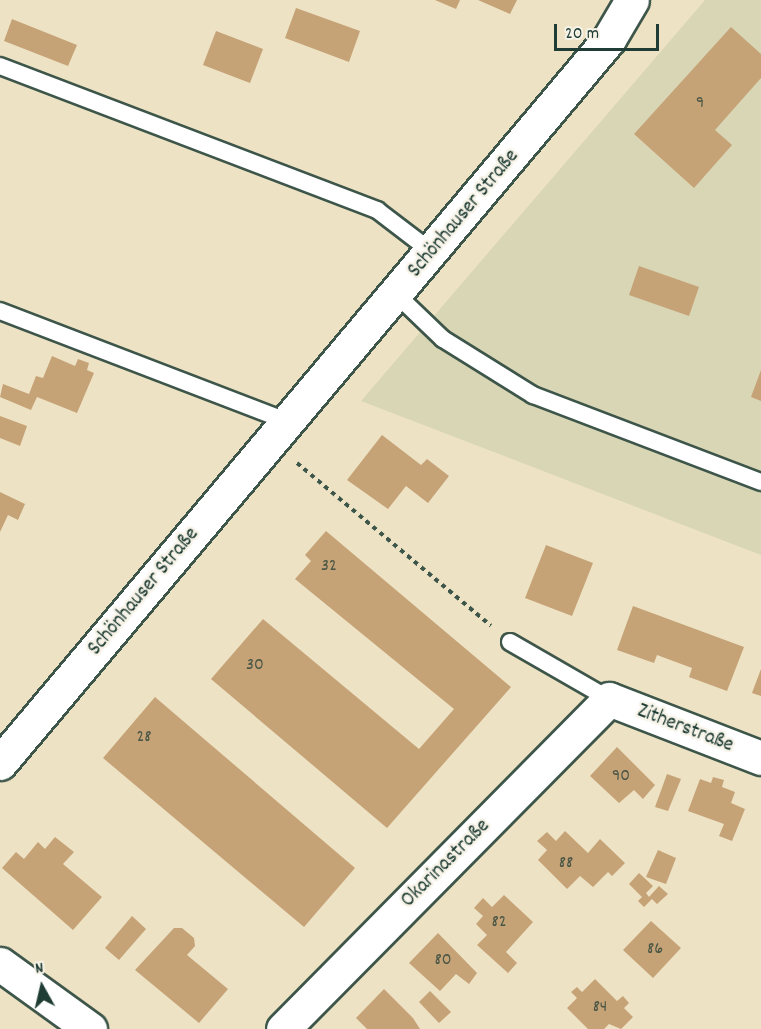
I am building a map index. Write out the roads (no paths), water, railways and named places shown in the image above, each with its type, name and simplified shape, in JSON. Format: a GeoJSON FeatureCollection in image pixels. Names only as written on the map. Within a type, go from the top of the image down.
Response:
{"type":"FeatureCollection","features":[{"type":"Feature","properties":{"kind":"street","name":"Schönhauser Straße"},"geometry":{"type":"LineString","coordinates":[[0,763],[609,39],[632,0]]}},
{"type":"Feature","properties":{"kind":"street","name":"Zitherstraße"},"geometry":{"type":"LineString","coordinates":[[609,699],[761,758]]}},
{"type":"Feature","properties":{"kind":"street","name":"Okarinastraße"},"geometry":{"type":"LineString","coordinates":[[283,1029],[609,699]]}},
{"type":"Feature","properties":{"kind":"street"},"geometry":{"type":"LineString","coordinates":[[0,964],[90,1029]]}},
{"type":"Feature","properties":{"kind":"lane"},"geometry":{"type":"LineString","coordinates":[[0,66],[377,210],[432,252]]}},
{"type":"Feature","properties":{"kind":"lane"},"geometry":{"type":"LineString","coordinates":[[396,294],[443,339],[533,395],[761,482]]}},
{"type":"Feature","properties":{"kind":"lane"},"geometry":{"type":"LineString","coordinates":[[0,311],[287,422]]}},
{"type":"Feature","properties":{"kind":"lane"},"geometry":{"type":"LineString","coordinates":[[510,642],[609,699]]}}]}
